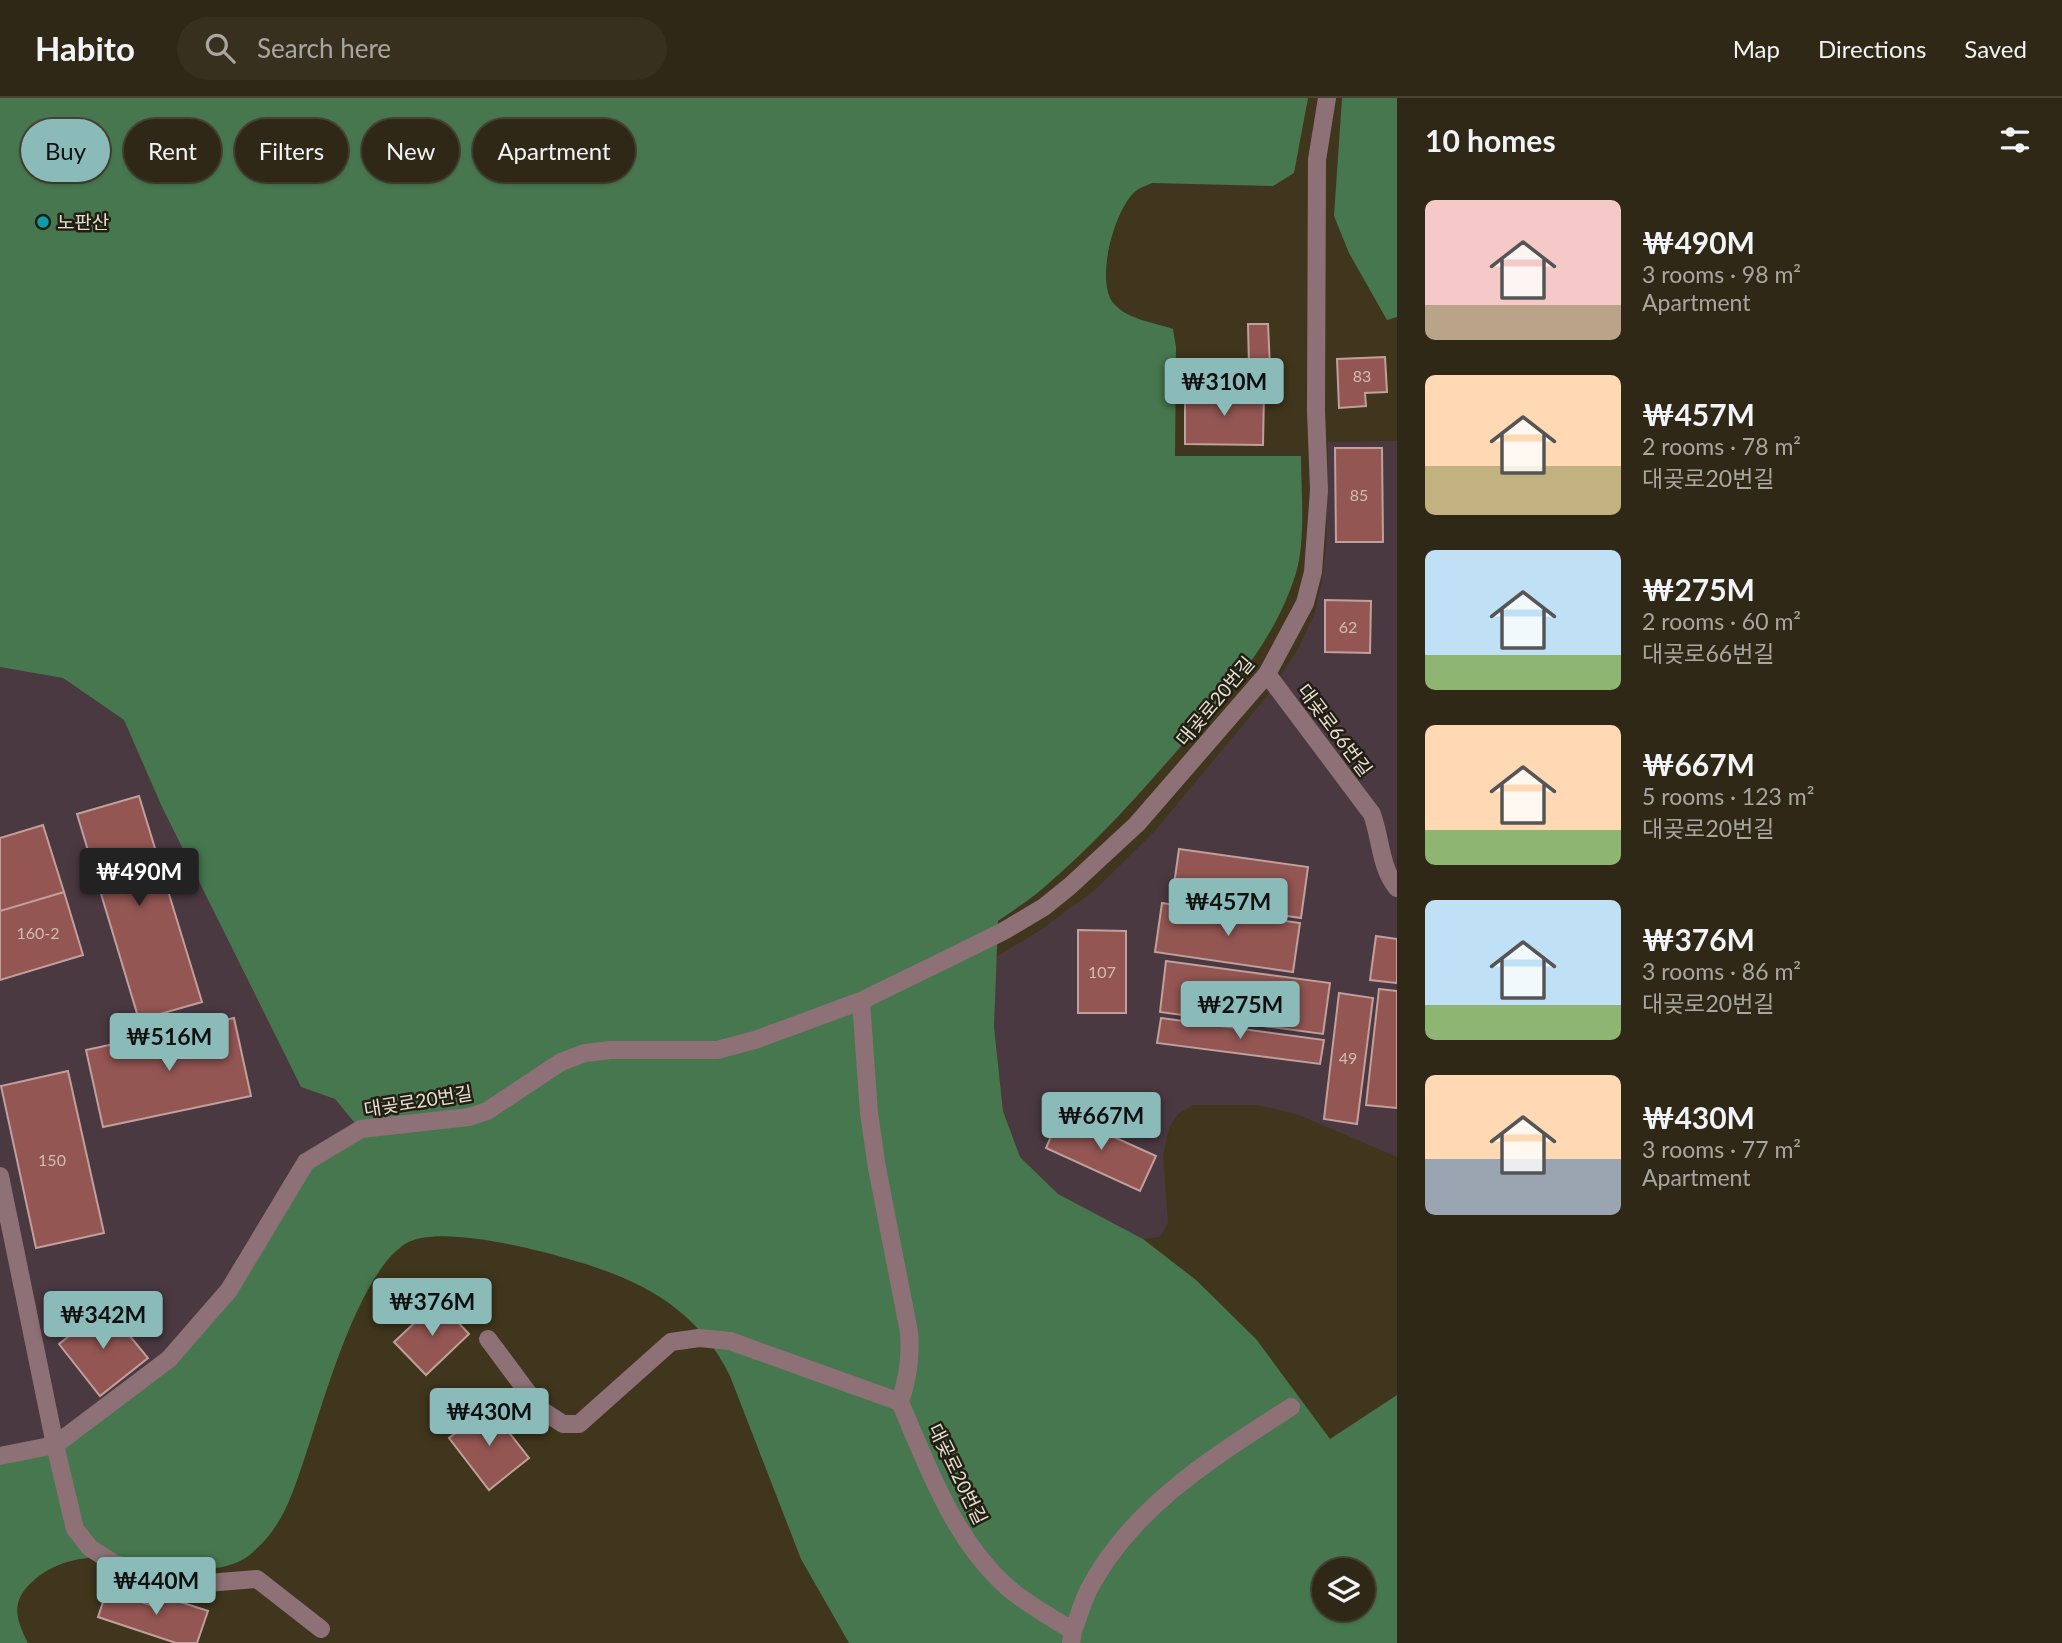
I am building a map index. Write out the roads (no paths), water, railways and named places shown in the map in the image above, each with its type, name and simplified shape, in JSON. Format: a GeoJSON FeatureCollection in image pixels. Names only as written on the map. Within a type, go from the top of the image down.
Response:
{"type":"FeatureCollection","features":[{"type":"Feature","properties":{"kind":"street","name":"대곶로20번길"},"geometry":{"type":"LineString","coordinates":[[0,1455],[55,1445],[169,1359],[229,1290],[306,1162],[361,1129],[469,1117],[487,1111],[561,1062],[585,1053],[717,1050],[755,1040],[861,1001],[1002,932],[1044,907],[1144,816],[1267,674],[1305,603],[1313,572],[1319,490],[1317,160],[1327,98]]}},
{"type":"Feature","properties":{"kind":"street","name":"대곶로66번길"},"geometry":{"type":"LineString","coordinates":[[1267,674],[1372,814],[1385,869],[1397,888]]}},
{"type":"Feature","properties":{"kind":"street"},"geometry":{"type":"LineString","coordinates":[[488,1339],[540,1409],[563,1424],[579,1424],[671,1342],[699,1338],[730,1341],[900,1402],[911,1357],[909,1332],[869,1113],[861,1001]]}},
{"type":"Feature","properties":{"kind":"street"},"geometry":{"type":"LineString","coordinates":[[0,1176],[55,1445],[75,1529],[90,1548],[115,1564],[207,1583],[257,1579],[321,1629]]}},
{"type":"Feature","properties":{"kind":"street","name":"대곶로20번길"},"geometry":{"type":"LineString","coordinates":[[900,1402],[961,1532],[1007,1587],[1072,1637]]}},
{"type":"Feature","properties":{"kind":"street"},"geometry":{"type":"LineString","coordinates":[[1072,1637],[1087,1593],[1103,1565],[1150,1509],[1216,1455],[1291,1406]]}},
{"type":"Feature","properties":{"kind":"place","name":"노판산"},"geometry":{"type":"Point","coordinates":[43,222]}}]}
